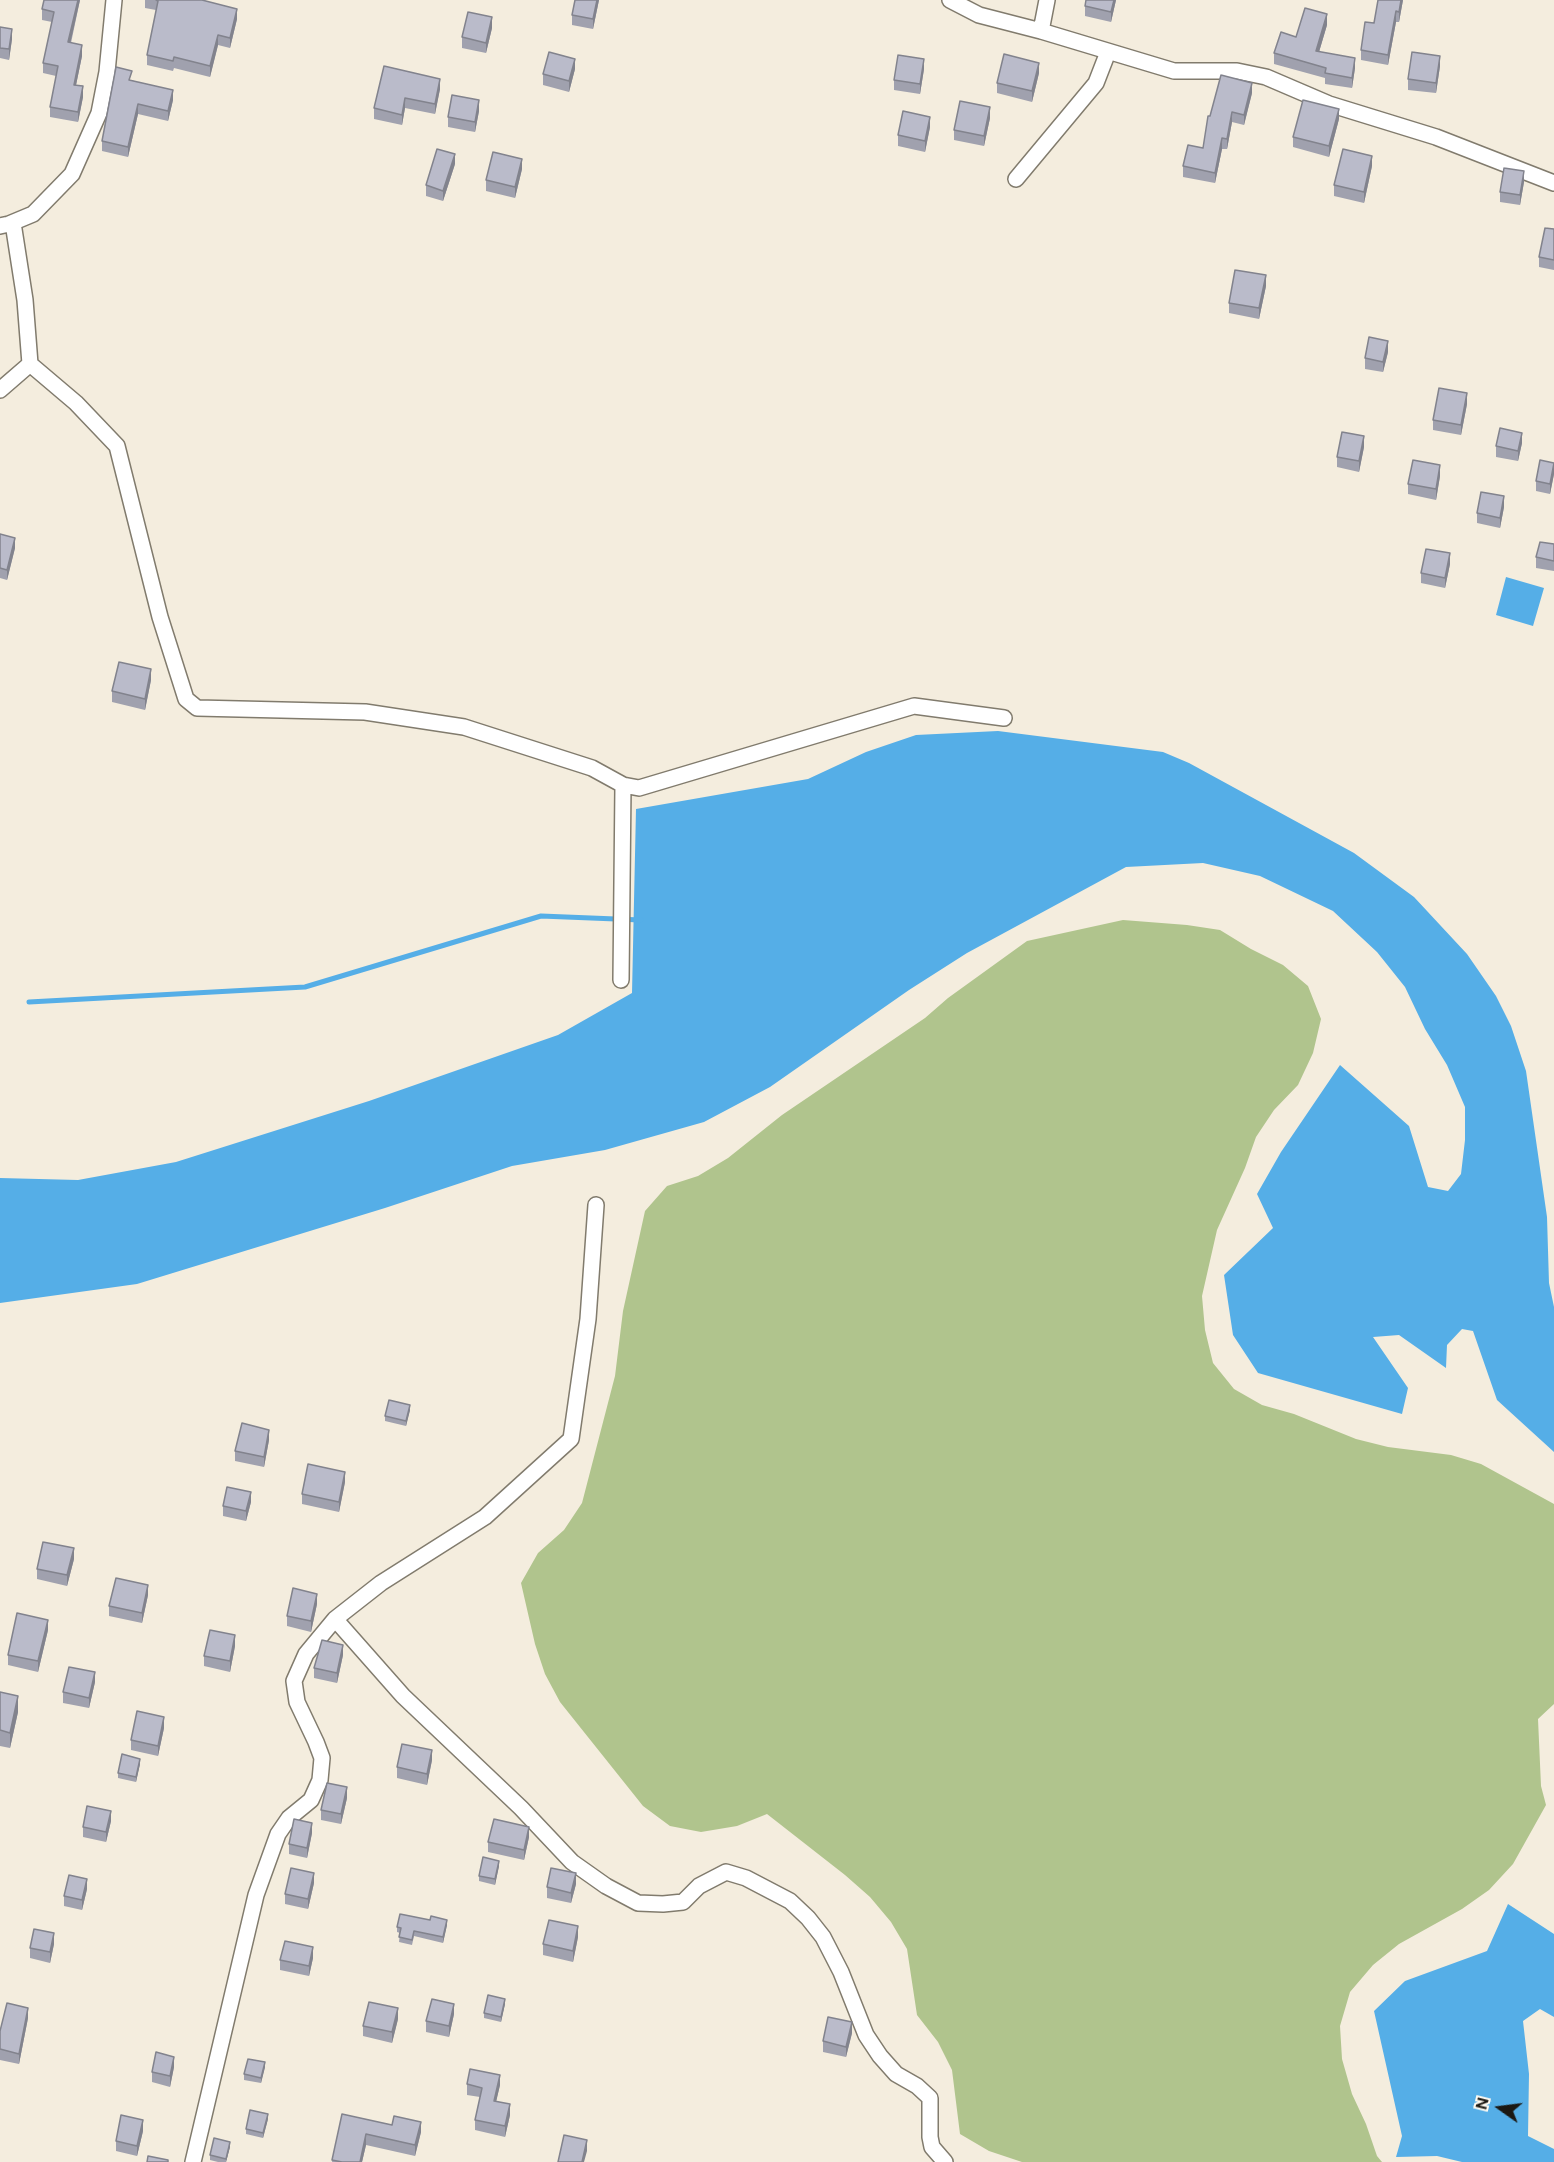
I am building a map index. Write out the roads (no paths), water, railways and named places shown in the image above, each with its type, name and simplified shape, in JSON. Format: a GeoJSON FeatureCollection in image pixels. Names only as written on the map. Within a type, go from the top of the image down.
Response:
{"type":"FeatureCollection","features":[{"type":"Feature","properties":{"kind":"street"},"geometry":{"type":"LineString","coordinates":[[114,0],[99,112],[72,174],[33,214],[7,224],[25,300],[30,364],[76,403],[117,446],[163,628],[186,699],[197,708],[366,712],[464,727],[592,768],[623,784],[639,788],[914,706],[1004,718]]}},
{"type":"Feature","properties":{"kind":"street"},"geometry":{"type":"LineString","coordinates":[[950,0],[979,15],[1174,71],[1237,71],[1266,77],[1329,104],[1436,137],[1554,183]]}},
{"type":"Feature","properties":{"kind":"street"},"geometry":{"type":"LineString","coordinates":[[1041,31],[1047,0]]}},
{"type":"Feature","properties":{"kind":"street"},"geometry":{"type":"LineString","coordinates":[[1016,179],[1096,83],[1108,52]]}},
{"type":"Feature","properties":{"kind":"street"},"geometry":{"type":"LineString","coordinates":[[0,390],[30,364]]}},
{"type":"Feature","properties":{"kind":"street"},"geometry":{"type":"LineString","coordinates":[[621,980],[623,784]]}},
{"type":"Feature","properties":{"kind":"street"},"geometry":{"type":"LineString","coordinates":[[193,2162],[256,1894],[278,1834],[289,1818],[312,1800],[320,1780],[322,1758],[297,1702],[294,1681],[306,1654],[335,1619],[381,1583],[485,1517],[571,1439],[588,1319],[596,1205]]}},
{"type":"Feature","properties":{"kind":"street"},"geometry":{"type":"LineString","coordinates":[[335,1619],[403,1696],[521,1808],[572,1862],[606,1886],[638,1903],[683,1902],[699,1886],[726,1872],[746,1878],[796,1906],[823,1937],[841,1972],[866,2035],[880,2056],[896,2074],[917,2086],[930,2098],[932,2147],[945,2162]]}},
{"type":"Feature","properties":{"kind":"water"},"geometry":{"type":"Polygon","coordinates":[[[1506,577],[1544,588],[1533,626],[1496,615],[1506,577]]]}},
{"type":"Feature","properties":{"kind":"water"},"geometry":{"type":"Polygon","coordinates":[[[998,731],[1163,752],[1189,763],[1354,853],[1414,897],[1467,954],[1496,996],[1511,1026],[1526,1071],[1547,1217],[1549,1283],[1554,1307],[1554,1452],[1497,1400],[1473,1331],[1462,1329],[1447,1345],[1446,1368],[1399,1335],[1373,1337],[1408,1388],[1402,1414],[1258,1373],[1233,1335],[1224,1275],[1273,1228],[1257,1194],[1281,1152],[1340,1065],[1409,1126],[1428,1187],[1448,1191],[1461,1174],[1465,1140],[1465,1107],[1447,1065],[1425,1029],[1405,987],[1377,952],[1333,911],[1260,876],[1203,863],[1126,867],[967,953],[909,990],[770,1087],[704,1122],[605,1150],[512,1166],[385,1208],[137,1284],[0,1303],[0,1178],[78,1180],[176,1162],[369,1101],[558,1035],[632,993],[636,809],[808,779],[866,752],[916,735],[998,731]]]}},
{"type":"Feature","properties":{"kind":"water"},"geometry":{"type":"Polygon","coordinates":[[[1508,1904],[1554,1934],[1554,2017],[1540,2009],[1523,2021],[1529,2074],[1528,2136],[1554,2149],[1554,2162],[1462,2162],[1437,2156],[1396,2157],[1402,2136],[1374,2011],[1405,1981],[1487,1951],[1508,1904]]]}},
{"type":"Feature","properties":{"kind":"waterway"},"geometry":{"type":"LineString","coordinates":[[29,1002],[305,987],[541,916],[641,920]]}}]}
